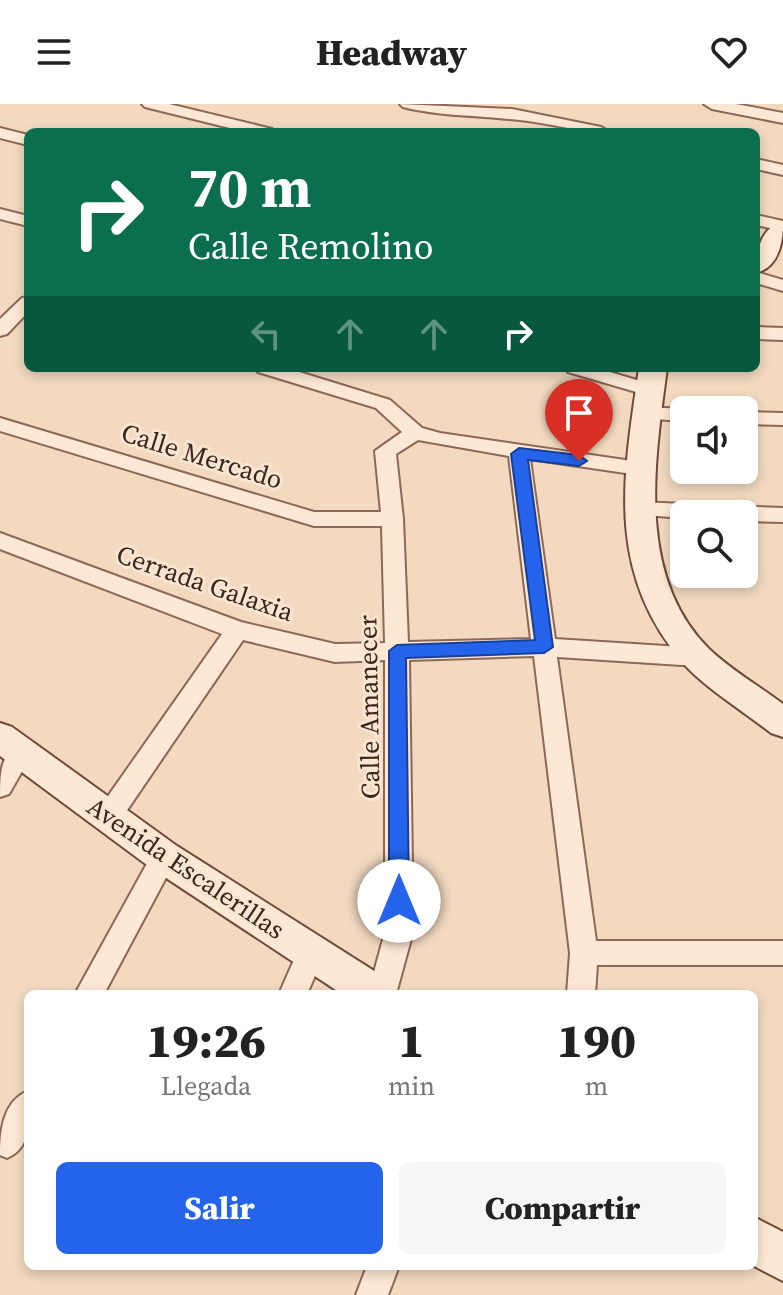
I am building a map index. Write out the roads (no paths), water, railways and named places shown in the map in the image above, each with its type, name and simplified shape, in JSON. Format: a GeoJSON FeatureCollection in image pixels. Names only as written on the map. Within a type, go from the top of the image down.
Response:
{"type":"FeatureCollection","features":[{"type":"Feature","properties":{"kind":"main road"},"geometry":{"type":"LineString","coordinates":[[769,256],[783,228]]}},
{"type":"Feature","properties":{"kind":"main road"},"geometry":{"type":"LineString","coordinates":[[650,391],[639,468],[638,509],[657,600],[697,657],[783,723]]}},
{"type":"Feature","properties":{"kind":"main road","name":"Avenida Escalerillas"},"geometry":{"type":"LineString","coordinates":[[10,745],[164,857],[370,990]]}},
{"type":"Feature","properties":{"kind":"main road"},"geometry":{"type":"LineString","coordinates":[[758,1242],[783,1258]]}},
{"type":"Feature","properties":{"kind":"street"},"geometry":{"type":"LineString","coordinates":[[150,104],[249,128]]}},
{"type":"Feature","properties":{"kind":"street"},"geometry":{"type":"LineString","coordinates":[[203,128],[228,104]]}},
{"type":"Feature","properties":{"kind":"street"},"geometry":{"type":"LineString","coordinates":[[408,104],[439,111],[512,114],[581,128]]}},
{"type":"Feature","properties":{"kind":"street"},"geometry":{"type":"LineString","coordinates":[[712,104],[783,118]]}},
{"type":"Feature","properties":{"kind":"street"},"geometry":{"type":"LineString","coordinates":[[439,111],[450,128]]}},
{"type":"Feature","properties":{"kind":"street"},"geometry":{"type":"LineString","coordinates":[[0,133],[24,139]]}},
{"type":"Feature","properties":{"kind":"street"},"geometry":{"type":"LineString","coordinates":[[760,165],[783,170]]}},
{"type":"Feature","properties":{"kind":"street"},"geometry":{"type":"LineString","coordinates":[[0,214],[24,220]]}},
{"type":"Feature","properties":{"kind":"street"},"geometry":{"type":"LineString","coordinates":[[760,221],[783,228]]}},
{"type":"Feature","properties":{"kind":"street"},"geometry":{"type":"LineString","coordinates":[[760,278],[783,286]]}},
{"type":"Feature","properties":{"kind":"street"},"geometry":{"type":"LineString","coordinates":[[0,302],[24,305]]}},
{"type":"Feature","properties":{"kind":"street"},"geometry":{"type":"LineString","coordinates":[[0,330],[24,306]]}},
{"type":"Feature","properties":{"kind":"street"},"geometry":{"type":"LineString","coordinates":[[760,333],[783,334]]}},
{"type":"Feature","properties":{"kind":"street"},"geometry":{"type":"LineString","coordinates":[[278,372],[383,404],[415,433],[440,440],[519,454],[639,468]]}},
{"type":"Feature","properties":{"kind":"street"},"geometry":{"type":"LineString","coordinates":[[588,372],[650,391],[670,405]]}},
{"type":"Feature","properties":{"kind":"street"},"geometry":{"type":"LineString","coordinates":[[758,418],[783,419]]}},
{"type":"Feature","properties":{"kind":"street","name":"Calle Mercado"},"geometry":{"type":"LineString","coordinates":[[0,424],[314,519],[392,519]]}},
{"type":"Feature","properties":{"kind":"street","name":"Calle Amanecer"},"geometry":{"type":"LineString","coordinates":[[383,990],[399,932],[397,651],[392,519],[385,451],[415,433]]}},
{"type":"Feature","properties":{"kind":"street"},"geometry":{"type":"LineString","coordinates":[[519,454],[584,953],[581,990]]}},
{"type":"Feature","properties":{"kind":"street"},"geometry":{"type":"LineString","coordinates":[[638,509],[783,515]]}},
{"type":"Feature","properties":{"kind":"street","name":"Cerrada Galaxia"},"geometry":{"type":"LineString","coordinates":[[0,541],[237,630],[335,653],[544,647],[697,657]]}},
{"type":"Feature","properties":{"kind":"street"},"geometry":{"type":"LineString","coordinates":[[108,817],[237,630]]}},
{"type":"Feature","properties":{"kind":"street"},"geometry":{"type":"LineString","coordinates":[[0,787],[10,745]]}},
{"type":"Feature","properties":{"kind":"street"},"geometry":{"type":"LineString","coordinates":[[91,990],[164,857]]}},
{"type":"Feature","properties":{"kind":"street"},"geometry":{"type":"LineString","coordinates":[[295,990],[311,953]]}},
{"type":"Feature","properties":{"kind":"street"},"geometry":{"type":"LineString","coordinates":[[584,953],[783,953]]}},
{"type":"Feature","properties":{"kind":"street"},"geometry":{"type":"LineString","coordinates":[[7,1143],[24,1112]]}},
{"type":"Feature","properties":{"kind":"street"},"geometry":{"type":"LineString","coordinates":[[372,1295],[381,1270]]}}]}
